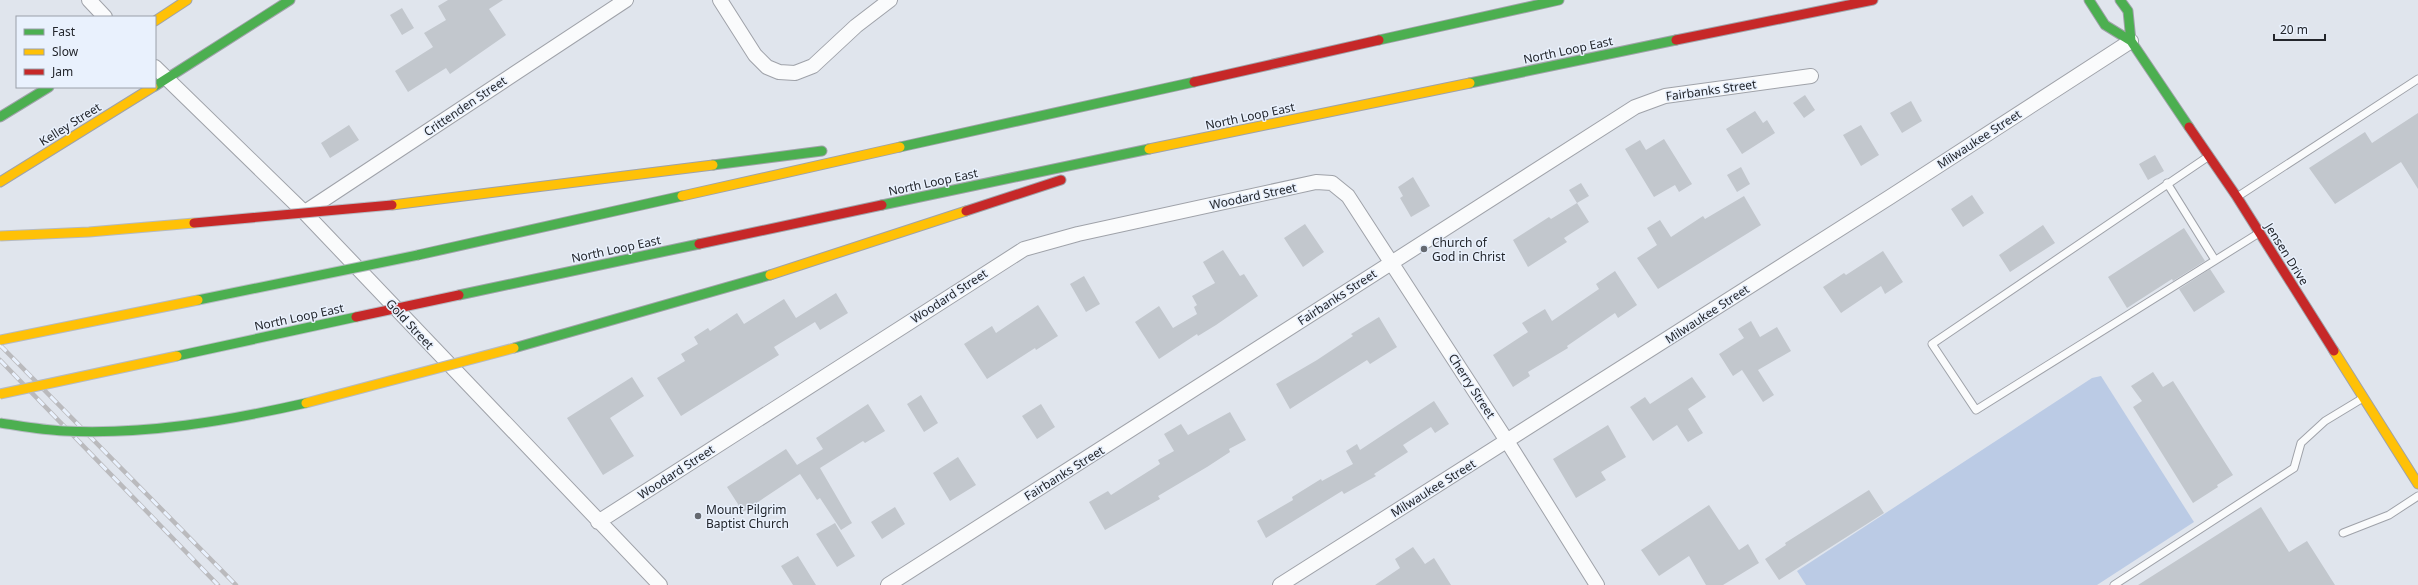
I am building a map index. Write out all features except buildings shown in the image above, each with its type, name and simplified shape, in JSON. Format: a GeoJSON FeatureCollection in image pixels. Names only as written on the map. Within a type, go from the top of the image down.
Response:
{"type":"FeatureCollection","features":[{"type":"Feature","properties":{"kind":"main road"},"geometry":{"type":"LineString","coordinates":[[156,20],[187,0]]}},
{"type":"Feature","properties":{"kind":"main road","name":"Kelley Street"},"geometry":{"type":"LineString","coordinates":[[158,84],[290,0]]}},
{"type":"Feature","properties":{"kind":"main road"},"geometry":{"type":"LineString","coordinates":[[0,340],[418,254],[1559,0]]}},
{"type":"Feature","properties":{"kind":"main road","name":"North Loop East"},"geometry":{"type":"LineString","coordinates":[[0,394],[1167,145],[1873,0]]}},
{"type":"Feature","properties":{"kind":"main road","name":"Jensen Drive"},"geometry":{"type":"LineString","coordinates":[[2090,0],[2105,25],[2132,40]]}},
{"type":"Feature","properties":{"kind":"main road","name":"Jensen Drive"},"geometry":{"type":"LineString","coordinates":[[2120,0],[2128,11],[2132,40],[2237,197],[2418,484]]}},
{"type":"Feature","properties":{"kind":"main road"},"geometry":{"type":"LineString","coordinates":[[0,117],[47,88]]}},
{"type":"Feature","properties":{"kind":"main road","name":"Kelley Street"},"geometry":{"type":"LineString","coordinates":[[0,182],[152,88]]}},
{"type":"Feature","properties":{"kind":"main road"},"geometry":{"type":"LineString","coordinates":[[857,146],[952,134]]}},
{"type":"Feature","properties":{"kind":"main road"},"geometry":{"type":"LineString","coordinates":[[1084,172],[1167,145]]}},
{"type":"Feature","properties":{"kind":"main road"},"geometry":{"type":"LineString","coordinates":[[0,236],[89,232],[392,205],[833,149]]}},
{"type":"Feature","properties":{"kind":"main road"},"geometry":{"type":"LineString","coordinates":[[0,423],[25,427],[118,430],[184,425],[245,417],[311,402],[514,348],[807,264],[1070,177]]}},
{"type":"Feature","properties":{"kind":"street"},"geometry":{"type":"LineString","coordinates":[[89,0],[104,16]]}},
{"type":"Feature","properties":{"kind":"street","name":"Crittenden Street"},"geometry":{"type":"LineString","coordinates":[[305,213],[626,0]]}},
{"type":"Feature","properties":{"kind":"street"},"geometry":{"type":"LineString","coordinates":[[720,0],[755,55],[767,66],[780,72],[795,73],[813,66],[856,26],[890,0]]}},
{"type":"Feature","properties":{"kind":"street","name":"Milwaukee Street"},"geometry":{"type":"LineString","coordinates":[[1280,585],[2132,40]]}},
{"type":"Feature","properties":{"kind":"street","name":"Gold Street"},"geometry":{"type":"LineString","coordinates":[[156,73],[158,84],[305,213],[598,522],[660,585]]}},
{"type":"Feature","properties":{"kind":"street","name":"Fairbanks Street"},"geometry":{"type":"LineString","coordinates":[[888,585],[1635,107],[1665,96],[1811,76]]}},
{"type":"Feature","properties":{"kind":"street","name":"Woodard Street"},"geometry":{"type":"LineString","coordinates":[[598,522],[1024,249],[1078,234],[1316,182],[1332,183],[1342,191]]}},
{"type":"Feature","properties":{"kind":"street","name":"Cherry Street"},"geometry":{"type":"LineString","coordinates":[[1342,191],[1348,196],[1507,441],[1597,585]]}},
{"type":"Feature","properties":{"kind":"lane"},"geometry":{"type":"LineString","coordinates":[[2237,197],[2418,79]]}},
{"type":"Feature","properties":{"kind":"lane"},"geometry":{"type":"LineString","coordinates":[[2209,156],[2166,183],[1932,344],[1976,410],[2259,233]]}},
{"type":"Feature","properties":{"kind":"lane"},"geometry":{"type":"LineString","coordinates":[[2166,183],[2215,260]]}},
{"type":"Feature","properties":{"kind":"lane"},"geometry":{"type":"LineString","coordinates":[[2114,585],[2294,468],[2301,443],[2325,420],[2363,398]]}},
{"type":"Feature","properties":{"kind":"lane"},"geometry":{"type":"LineString","coordinates":[[2343,533],[2389,515],[2418,496]]}},
{"type":"Feature","properties":{"kind":"shaded area"},"geometry":{"type":"Polygon","coordinates":[[[2101,376],[2194,522],[2097,585],[1806,585],[1797,571],[2092,378],[2101,376]]]}},
{"type":"Feature","properties":{"kind":"railway"},"geometry":{"type":"LineString","coordinates":[[0,345],[236,585]]}},
{"type":"Feature","properties":{"kind":"railway"},"geometry":{"type":"LineString","coordinates":[[0,360],[218,585]]}},
{"type":"Feature","properties":{"kind":"traffic: fast"},"geometry":{"type":"LineString","coordinates":[[156,85],[290,0]]}},
{"type":"Feature","properties":{"kind":"traffic: fast"},"geometry":{"type":"LineString","coordinates":[[1379,40],[1559,0]]}},
{"type":"Feature","properties":{"kind":"traffic: fast"},"geometry":{"type":"LineString","coordinates":[[2089,0],[2105,25],[2131,41],[2189,127]]}},
{"type":"Feature","properties":{"kind":"traffic: fast"},"geometry":{"type":"LineString","coordinates":[[2120,0],[2128,11],[2131,41]]}},
{"type":"Feature","properties":{"kind":"traffic: fast"},"geometry":{"type":"LineString","coordinates":[[1470,83],[1676,40]]}},
{"type":"Feature","properties":{"kind":"traffic: fast"},"geometry":{"type":"LineString","coordinates":[[900,147],[1194,82]]}},
{"type":"Feature","properties":{"kind":"traffic: fast"},"geometry":{"type":"LineString","coordinates":[[0,117],[47,88]]}},
{"type":"Feature","properties":{"kind":"traffic: fast"},"geometry":{"type":"LineString","coordinates":[[882,205],[1149,149]]}},
{"type":"Feature","properties":{"kind":"traffic: fast"},"geometry":{"type":"LineString","coordinates":[[713,165],[822,151]]}},
{"type":"Feature","properties":{"kind":"traffic: fast"},"geometry":{"type":"LineString","coordinates":[[418,255],[682,196]]}},
{"type":"Feature","properties":{"kind":"traffic: fast"},"geometry":{"type":"LineString","coordinates":[[459,295],[699,244]]}},
{"type":"Feature","properties":{"kind":"traffic: fast"},"geometry":{"type":"LineString","coordinates":[[198,300],[418,255]]}},
{"type":"Feature","properties":{"kind":"traffic: fast"},"geometry":{"type":"LineString","coordinates":[[514,348],[770,275]]}},
{"type":"Feature","properties":{"kind":"traffic: fast"},"geometry":{"type":"LineString","coordinates":[[177,356],[356,317]]}},
{"type":"Feature","properties":{"kind":"traffic: fast"},"geometry":{"type":"LineString","coordinates":[[0,423],[56,430],[94,432],[125,431],[155,429],[216,421],[306,403]]}},
{"type":"Feature","properties":{"kind":"traffic: slow"},"geometry":{"type":"LineString","coordinates":[[156,20],[187,0]]}},
{"type":"Feature","properties":{"kind":"traffic: slow"},"geometry":{"type":"LineString","coordinates":[[1149,149],[1470,83]]}},
{"type":"Feature","properties":{"kind":"traffic: slow"},"geometry":{"type":"LineString","coordinates":[[0,182],[151,88]]}},
{"type":"Feature","properties":{"kind":"traffic: slow"},"geometry":{"type":"LineString","coordinates":[[682,196],[900,147]]}},
{"type":"Feature","properties":{"kind":"traffic: slow"},"geometry":{"type":"LineString","coordinates":[[392,205],[713,165]]}},
{"type":"Feature","properties":{"kind":"traffic: slow"},"geometry":{"type":"LineString","coordinates":[[770,275],[966,211]]}},
{"type":"Feature","properties":{"kind":"traffic: slow"},"geometry":{"type":"LineString","coordinates":[[0,236],[89,232],[194,223]]}},
{"type":"Feature","properties":{"kind":"traffic: slow"},"geometry":{"type":"LineString","coordinates":[[0,340],[198,300]]}},
{"type":"Feature","properties":{"kind":"traffic: slow"},"geometry":{"type":"LineString","coordinates":[[306,403],[514,348]]}},
{"type":"Feature","properties":{"kind":"traffic: slow"},"geometry":{"type":"LineString","coordinates":[[2334,351],[2418,484]]}},
{"type":"Feature","properties":{"kind":"traffic: slow"},"geometry":{"type":"LineString","coordinates":[[0,394],[177,356]]}},
{"type":"Feature","properties":{"kind":"traffic: jam"},"geometry":{"type":"LineString","coordinates":[[1676,40],[1873,0]]}},
{"type":"Feature","properties":{"kind":"traffic: jam"},"geometry":{"type":"LineString","coordinates":[[1194,82],[1379,40]]}},
{"type":"Feature","properties":{"kind":"traffic: jam"},"geometry":{"type":"LineString","coordinates":[[2189,127],[2237,197],[2334,351]]}},
{"type":"Feature","properties":{"kind":"traffic: jam"},"geometry":{"type":"LineString","coordinates":[[966,211],[1061,180]]}},
{"type":"Feature","properties":{"kind":"traffic: jam"},"geometry":{"type":"LineString","coordinates":[[194,223],[392,205]]}},
{"type":"Feature","properties":{"kind":"traffic: jam"},"geometry":{"type":"LineString","coordinates":[[699,244],[882,205]]}},
{"type":"Feature","properties":{"kind":"traffic: jam"},"geometry":{"type":"LineString","coordinates":[[356,317],[459,295]]}},
{"type":"Feature","properties":{"kind":"place","name":"Church of God in Christ"},"geometry":{"type":"Point","coordinates":[1424,249]}},
{"type":"Feature","properties":{"kind":"place","name":"Mount Pilgrim Baptist Church"},"geometry":{"type":"Point","coordinates":[698,516]}}]}
